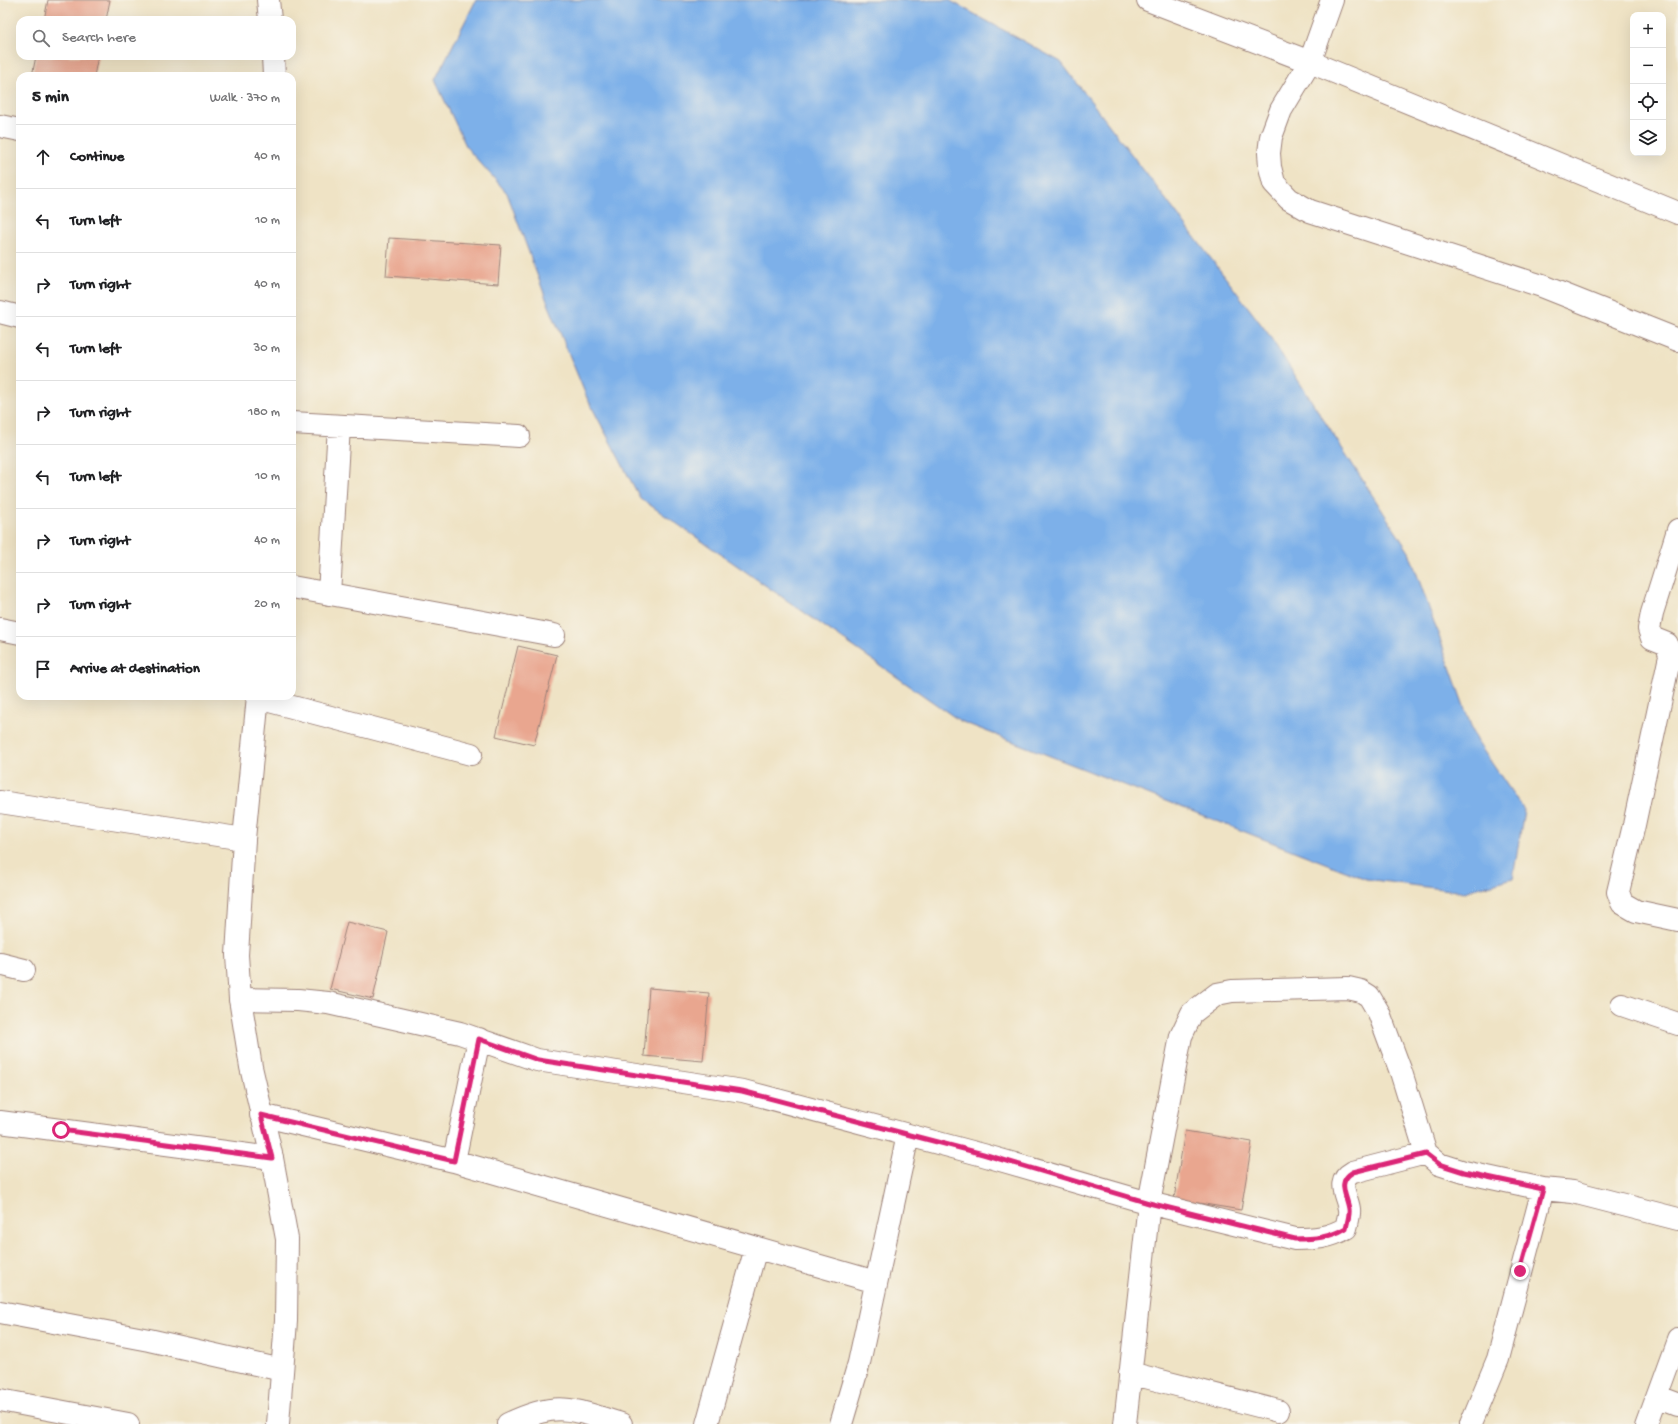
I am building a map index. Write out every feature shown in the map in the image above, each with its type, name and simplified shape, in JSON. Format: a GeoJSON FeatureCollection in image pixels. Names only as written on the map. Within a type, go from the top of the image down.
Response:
{"type":"FeatureCollection","features":[{"type":"Feature","properties":{"kind":"street"},"geometry":{"type":"LineString","coordinates":[[268,0],[270,16]]}},
{"type":"Feature","properties":{"kind":"street"},"geometry":{"type":"LineString","coordinates":[[1148,0],[1310,62],[1678,214]]}},
{"type":"Feature","properties":{"kind":"street"},"geometry":{"type":"LineString","coordinates":[[1332,0],[1310,62],[1281,110],[1271,137],[1270,167],[1274,183],[1289,199],[1310,211],[1542,286],[1678,340]]}},
{"type":"Feature","properties":{"kind":"street"},"geometry":{"type":"LineString","coordinates":[[273,60],[274,72]]}},
{"type":"Feature","properties":{"kind":"street"},"geometry":{"type":"LineString","coordinates":[[0,126],[16,129]]}},
{"type":"Feature","properties":{"kind":"street"},"geometry":{"type":"LineString","coordinates":[[0,312],[16,316]]}},
{"type":"Feature","properties":{"kind":"street"},"geometry":{"type":"LineString","coordinates":[[296,423],[519,436]]}},
{"type":"Feature","properties":{"kind":"street"},"geometry":{"type":"LineString","coordinates":[[329,594],[339,426]]}},
{"type":"Feature","properties":{"kind":"street"},"geometry":{"type":"LineString","coordinates":[[1678,530],[1652,613],[1649,629],[1652,638],[1667,644],[1670,656],[1634,825],[1618,892],[1622,903],[1636,911],[1678,920]]}},
{"type":"Feature","properties":{"kind":"street"},"geometry":{"type":"LineString","coordinates":[[296,588],[554,635]]}},
{"type":"Feature","properties":{"kind":"street"},"geometry":{"type":"LineString","coordinates":[[0,629],[16,632]]}},
{"type":"Feature","properties":{"kind":"street"},"geometry":{"type":"LineString","coordinates":[[258,700],[244,839],[237,955],[240,999],[251,1067],[272,1158],[287,1239],[286,1321],[278,1424]]}},
{"type":"Feature","properties":{"kind":"street"},"geometry":{"type":"LineString","coordinates":[[269,700],[470,754]]}},
{"type":"Feature","properties":{"kind":"street"},"geometry":{"type":"LineString","coordinates":[[0,802],[244,839]]}},
{"type":"Feature","properties":{"kind":"street"},"geometry":{"type":"LineString","coordinates":[[0,964],[24,970]]}},
{"type":"Feature","properties":{"kind":"street"},"geometry":{"type":"LineString","coordinates":[[1125,1424],[1149,1203],[1181,1036],[1192,1013],[1217,994],[1232,991],[1348,988],[1361,991],[1369,996],[1379,1013],[1401,1072],[1426,1154],[1439,1164],[1464,1172],[1543,1189],[1573,1192],[1678,1219]]}},
{"type":"Feature","properties":{"kind":"street"},"geometry":{"type":"LineString","coordinates":[[240,999],[298,1000],[328,1003],[460,1033],[538,1060],[742,1091],[983,1154],[1149,1203],[1295,1239],[1316,1239],[1333,1235],[1346,1228],[1350,1211],[1343,1185],[1347,1175],[1353,1172],[1426,1154]]}},
{"type":"Feature","properties":{"kind":"street"},"geometry":{"type":"LineString","coordinates":[[1622,1005],[1678,1024]]}},
{"type":"Feature","properties":{"kind":"street"},"geometry":{"type":"LineString","coordinates":[[454,1161],[479,1039]]}},
{"type":"Feature","properties":{"kind":"street"},"geometry":{"type":"LineString","coordinates":[[261,1115],[454,1161],[876,1282]]}},
{"type":"Feature","properties":{"kind":"street"},"geometry":{"type":"LineString","coordinates":[[0,1122],[272,1158]]}},
{"type":"Feature","properties":{"kind":"street"},"geometry":{"type":"LineString","coordinates":[[841,1424],[859,1363],[908,1135]]}},
{"type":"Feature","properties":{"kind":"street"},"geometry":{"type":"LineString","coordinates":[[1470,1424],[1498,1359],[1543,1189]]}},
{"type":"Feature","properties":{"kind":"street"},"geometry":{"type":"LineString","coordinates":[[707,1424],[756,1248]]}},
{"type":"Feature","properties":{"kind":"street"},"geometry":{"type":"LineString","coordinates":[[0,1312],[149,1340],[282,1370]]}},
{"type":"Feature","properties":{"kind":"street"},"geometry":{"type":"LineString","coordinates":[[1647,1424],[1678,1339]]}},
{"type":"Feature","properties":{"kind":"street"},"geometry":{"type":"LineString","coordinates":[[1130,1373],[1278,1411]]}},
{"type":"Feature","properties":{"kind":"street"},"geometry":{"type":"LineString","coordinates":[[1657,1397],[1678,1405]]}},
{"type":"Feature","properties":{"kind":"street"},"geometry":{"type":"LineString","coordinates":[[0,1400],[128,1424]]}},
{"type":"Feature","properties":{"kind":"street"},"geometry":{"type":"LineString","coordinates":[[508,1424],[538,1411],[559,1408],[576,1411],[621,1424]]}},
{"type":"Feature","properties":{"kind":"water"},"geometry":{"type":"Polygon","coordinates":[[[476,0],[949,0],[1061,62],[1267,332],[1409,552],[1476,740],[1524,810],[1513,878],[1464,892],[1366,879],[960,721],[640,498],[587,398],[545,296],[507,193],[467,148],[435,80],[476,0]]]}},
{"type":"Feature","properties":{"kind":"building"},"geometry":{"type":"Polygon","coordinates":[[[48,0],[110,0],[107,16],[45,16],[48,0]]]}},
{"type":"Feature","properties":{"kind":"building"},"geometry":{"type":"Polygon","coordinates":[[[35,60],[97,60],[95,72],[33,72],[35,60]]]}},
{"type":"Feature","properties":{"kind":"building"},"geometry":{"type":"Polygon","coordinates":[[[389,238],[501,245],[498,284],[386,276],[389,238]]]}},
{"type":"Feature","properties":{"kind":"building"},"geometry":{"type":"Polygon","coordinates":[[[518,646],[557,655],[534,745],[496,736],[518,646]]]}},
{"type":"Feature","properties":{"kind":"building"},"geometry":{"type":"Polygon","coordinates":[[[347,922],[388,932],[373,999],[330,989],[347,922]]]}},
{"type":"Feature","properties":{"kind":"building"},"geometry":{"type":"Polygon","coordinates":[[[649,988],[709,993],[703,1061],[644,1056],[649,988]]]}},
{"type":"Feature","properties":{"kind":"building"},"geometry":{"type":"Polygon","coordinates":[[[1185,1131],[1252,1142],[1241,1210],[1174,1199],[1185,1131]]]}},
{"type":"Feature","properties":{"kind":"route"},"geometry":{"type":"LineString","coordinates":[[61,1130],[272,1158],[261,1115],[454,1161],[479,1039],[538,1060],[742,1091],[983,1154],[1149,1203],[1295,1239],[1316,1239],[1333,1235],[1346,1228],[1350,1211],[1343,1185],[1347,1175],[1353,1172],[1426,1154],[1439,1164],[1464,1172],[1543,1189],[1520,1271]]}}]}
